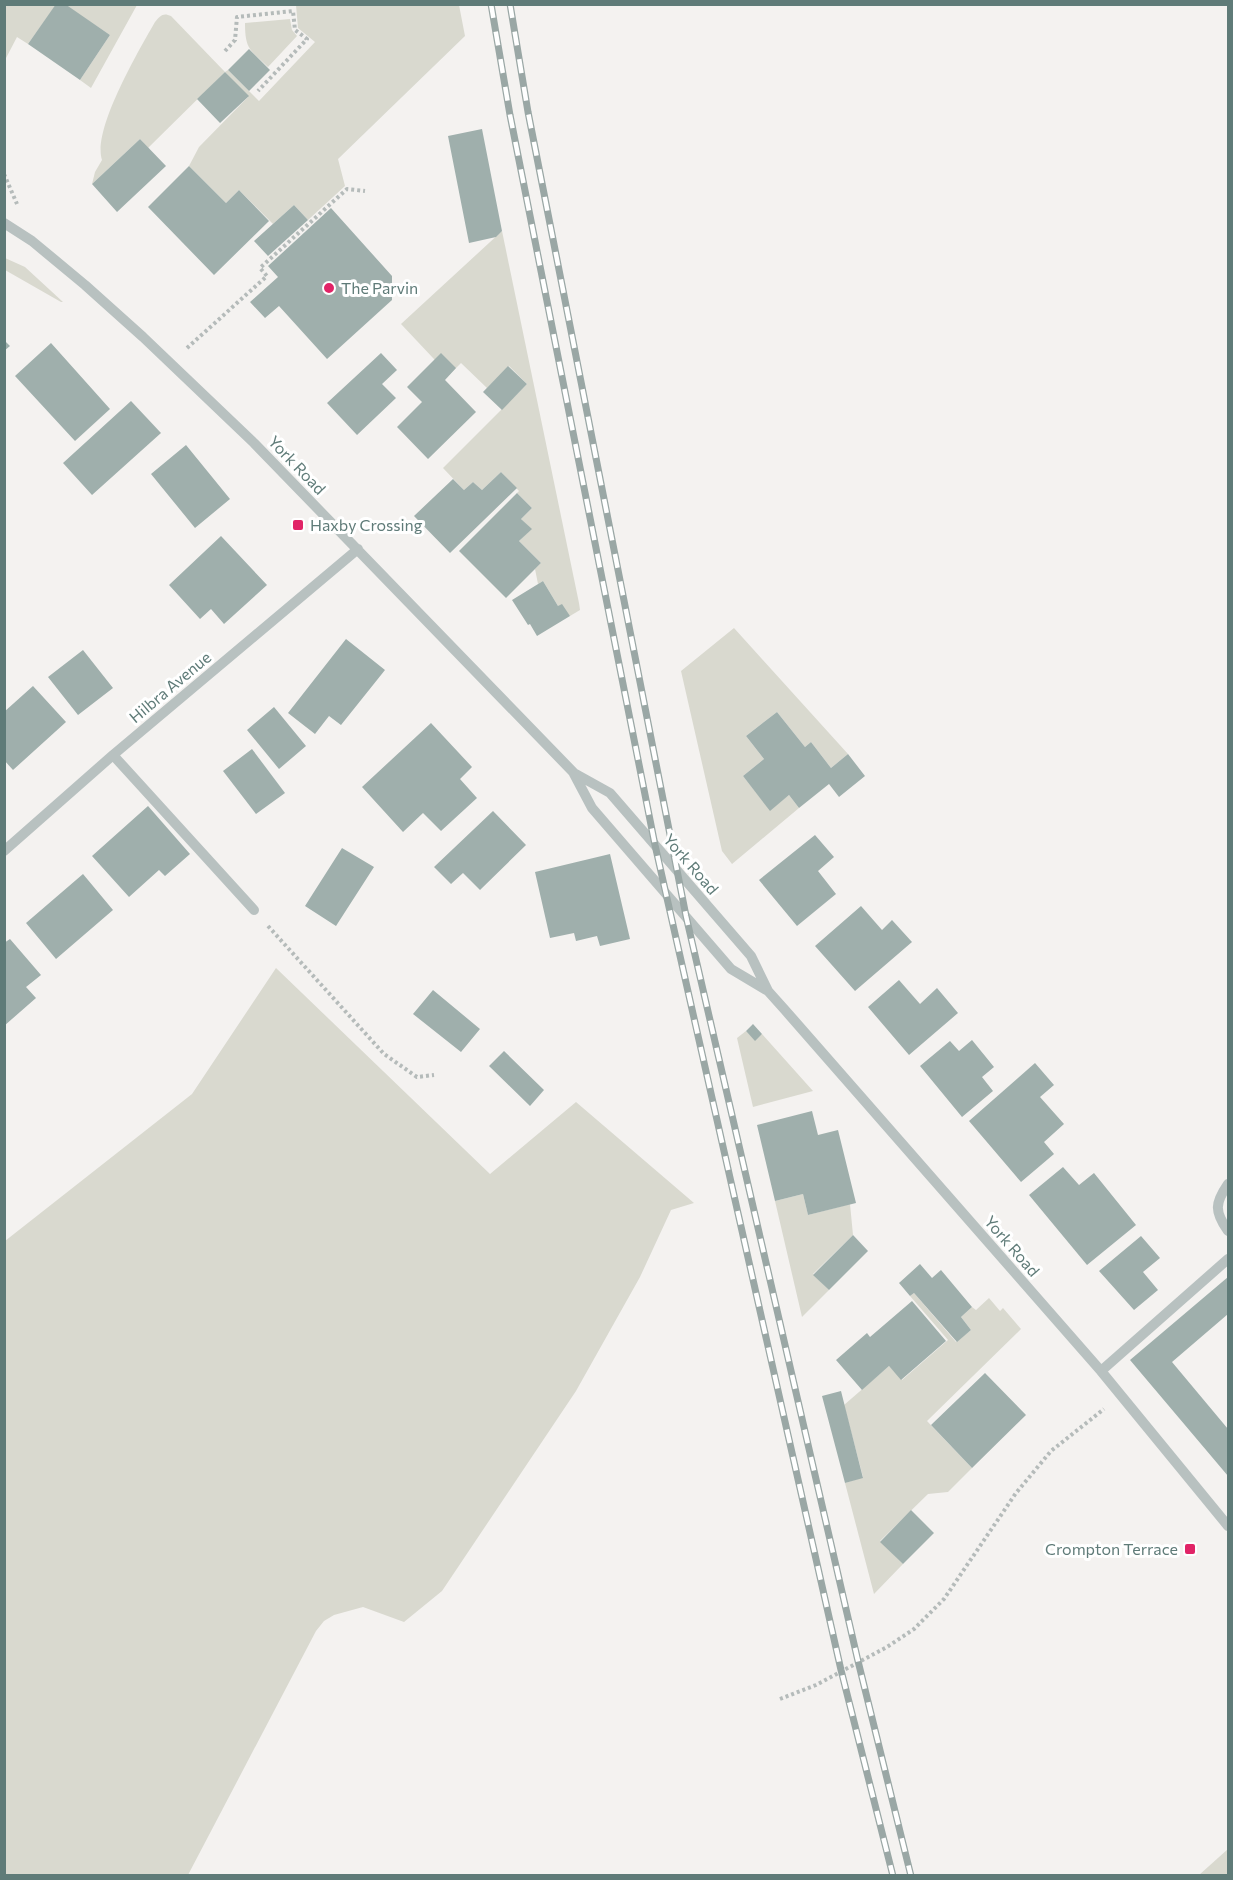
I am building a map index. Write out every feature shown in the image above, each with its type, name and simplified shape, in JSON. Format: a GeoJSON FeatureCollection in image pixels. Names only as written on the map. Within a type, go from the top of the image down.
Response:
{"type":"FeatureCollection","features":[{"type":"Feature","properties":{"kind":"street","name":"York Road"},"geometry":{"type":"LineString","coordinates":[[4,223],[32,241],[85,285],[254,443],[574,773],[592,808],[731,969],[768,992]]}},
{"type":"Feature","properties":{"kind":"street","name":"Hilbra Avenue"},"geometry":{"type":"LineString","coordinates":[[4,850],[358,549]]}},
{"type":"Feature","properties":{"kind":"street"},"geometry":{"type":"LineString","coordinates":[[113,756],[254,910]]}},
{"type":"Feature","properties":{"kind":"street","name":"York Road"},"geometry":{"type":"LineString","coordinates":[[574,773],[610,793],[751,956],[768,992],[1122,1395],[1228,1526]]}},
{"type":"Feature","properties":{"kind":"street"},"geometry":{"type":"LineString","coordinates":[[1228,1184],[1218,1199],[1219,1218],[1228,1231]]}},
{"type":"Feature","properties":{"kind":"street"},"geometry":{"type":"LineString","coordinates":[[1101,1371],[1228,1259]]}},
{"type":"Feature","properties":{"kind":"path"},"geometry":{"type":"LineString","coordinates":[[225,51],[235,40],[237,16],[293,10],[295,30],[307,39],[258,91]]}},
{"type":"Feature","properties":{"kind":"path"},"geometry":{"type":"LineString","coordinates":[[171,363],[267,276],[260,268],[347,189],[365,191]]}},
{"type":"Feature","properties":{"kind":"path"},"geometry":{"type":"LineString","coordinates":[[254,910],[384,1054],[417,1077],[434,1075]]}},
{"type":"Feature","properties":{"kind":"path"},"geometry":{"type":"LineString","coordinates":[[780,1699],[816,1685],[887,1647],[914,1629],[944,1599],[1016,1493],[1051,1451],[1122,1395]]}},
{"type":"Feature","properties":{"kind":"shaded area"},"geometry":{"type":"Polygon","coordinates":[[[5,5],[56,5],[28,44],[17,37],[5,60],[5,5]]]}},
{"type":"Feature","properties":{"kind":"shaded area"},"geometry":{"type":"Polygon","coordinates":[[[65,5],[137,5],[91,88],[80,80],[110,35],[65,5]]]}},
{"type":"Feature","properties":{"kind":"shaded area"},"geometry":{"type":"Polygon","coordinates":[[[296,5],[459,5],[465,36],[338,159],[345,186],[308,220],[294,205],[273,224],[239,190],[226,203],[189,166],[199,147],[248,97],[225,72],[228,70],[259,101],[315,42],[298,28],[296,5]]]}},
{"type":"Feature","properties":{"kind":"shaded area"},"geometry":{"type":"Polygon","coordinates":[[[166,14],[171,16],[225,72],[148,148],[140,139],[92,184],[95,172],[102,160],[101,147],[110,111],[139,51],[160,16],[166,14]]]}},
{"type":"Feature","properties":{"kind":"shaded area"},"geometry":{"type":"Polygon","coordinates":[[[290,19],[292,30],[297,36],[268,67],[250,48],[246,38],[245,23],[290,19]]]}},
{"type":"Feature","properties":{"kind":"shaded area"},"geometry":{"type":"Polygon","coordinates":[[[502,231],[579,603],[580,610],[570,616],[558,606],[543,581],[538,584],[535,569],[541,563],[519,541],[531,529],[521,519],[532,508],[517,493],[519,491],[501,472],[482,490],[473,482],[464,490],[443,468],[527,384],[509,366],[487,388],[461,363],[449,375],[401,324],[502,231]]]}},
{"type":"Feature","properties":{"kind":"shaded area"},"geometry":{"type":"Polygon","coordinates":[[[5,258],[25,267],[63,302],[5,270],[5,258]]]}},
{"type":"Feature","properties":{"kind":"shaded area"},"geometry":{"type":"Polygon","coordinates":[[[734,628],[848,754],[831,768],[811,742],[805,747],[777,712],[746,736],[764,759],[743,776],[770,810],[789,795],[799,808],[732,864],[722,851],[681,671],[734,628]]]}},
{"type":"Feature","properties":{"kind":"shaded area"},"geometry":{"type":"Polygon","coordinates":[[[276,968],[490,1174],[576,1102],[694,1203],[671,1210],[640,1277],[576,1391],[442,1591],[404,1622],[363,1607],[334,1615],[324,1621],[316,1631],[188,1875],[5,1875],[5,1241],[192,1094],[276,968]]]}},
{"type":"Feature","properties":{"kind":"shaded area"},"geometry":{"type":"Polygon","coordinates":[[[746,1031],[755,1040],[762,1034],[813,1091],[753,1107],[737,1038],[746,1031]]]}},
{"type":"Feature","properties":{"kind":"shaded area"},"geometry":{"type":"Polygon","coordinates":[[[803,1194],[808,1215],[850,1204],[853,1235],[813,1274],[829,1290],[802,1317],[775,1201],[803,1194]]]}},
{"type":"Feature","properties":{"kind":"shaded area"},"geometry":{"type":"Polygon","coordinates":[[[914,1293],[956,1342],[971,1330],[961,1317],[972,1307],[976,1310],[989,1298],[1000,1311],[1003,1308],[1021,1329],[927,1421],[972,1468],[948,1492],[928,1494],[880,1541],[903,1564],[874,1594],[845,1483],[863,1477],[844,1405],[889,1366],[902,1380],[948,1340],[910,1296],[914,1293]]]}},
{"type":"Feature","properties":{"kind":"shaded area"},"geometry":{"type":"Polygon","coordinates":[[[1228,1849],[1228,1875],[1199,1875],[1228,1849]]]}},
{"type":"Feature","properties":{"kind":"building"},"geometry":{"type":"Polygon","coordinates":[[[56,4],[65,4],[110,35],[80,80],[28,44],[56,4]]]}},
{"type":"Feature","properties":{"kind":"building"},"geometry":{"type":"Polygon","coordinates":[[[249,49],[270,70],[249,91],[228,70],[249,49]]]}},
{"type":"Feature","properties":{"kind":"building"},"geometry":{"type":"Polygon","coordinates":[[[225,72],[249,96],[220,123],[197,99],[225,72]]]}},
{"type":"Feature","properties":{"kind":"building"},"geometry":{"type":"Polygon","coordinates":[[[482,129],[502,231],[496,237],[469,243],[448,136],[482,129]]]}},
{"type":"Feature","properties":{"kind":"building"},"geometry":{"type":"Polygon","coordinates":[[[140,139],[166,166],[117,212],[92,184],[140,139]]]}},
{"type":"Feature","properties":{"kind":"building"},"geometry":{"type":"Polygon","coordinates":[[[189,166],[226,203],[239,190],[269,221],[214,275],[148,207],[189,166]]]}},
{"type":"Feature","properties":{"kind":"building"},"geometry":{"type":"Polygon","coordinates":[[[294,205],[308,220],[268,256],[254,241],[294,205]]]}},
{"type":"Feature","properties":{"kind":"building","name":"The Parvin"},"geometry":{"type":"Polygon","coordinates":[[[331,208],[392,276],[392,300],[327,359],[279,306],[265,318],[250,302],[278,277],[268,266],[331,208]]]}},
{"type":"Feature","properties":{"kind":"building"},"geometry":{"type":"Polygon","coordinates":[[[4,340],[10,346],[4,351],[4,340]]]}},
{"type":"Feature","properties":{"kind":"building"},"geometry":{"type":"Polygon","coordinates":[[[51,343],[110,409],[75,441],[15,376],[51,343]]]}},
{"type":"Feature","properties":{"kind":"building"},"geometry":{"type":"Polygon","coordinates":[[[381,353],[397,370],[382,384],[396,398],[357,435],[327,403],[381,353]]]}},
{"type":"Feature","properties":{"kind":"building"},"geometry":{"type":"Polygon","coordinates":[[[441,353],[456,368],[445,380],[476,412],[428,459],[397,427],[422,402],[407,387],[441,353]]]}},
{"type":"Feature","properties":{"kind":"building"},"geometry":{"type":"Polygon","coordinates":[[[508,366],[527,384],[502,410],[483,392],[508,366]]]}},
{"type":"Feature","properties":{"kind":"building"},"geometry":{"type":"Polygon","coordinates":[[[131,401],[161,433],[92,495],[63,463],[131,401]]]}},
{"type":"Feature","properties":{"kind":"building"},"geometry":{"type":"Polygon","coordinates":[[[186,445],[230,499],[195,528],[151,474],[186,445]]]}},
{"type":"Feature","properties":{"kind":"building"},"geometry":{"type":"Polygon","coordinates":[[[501,472],[517,488],[450,553],[414,516],[453,479],[464,490],[473,482],[482,490],[501,472]]]}},
{"type":"Feature","properties":{"kind":"building"},"geometry":{"type":"Polygon","coordinates":[[[517,493],[532,508],[521,519],[532,529],[519,541],[541,563],[506,598],[459,551],[517,493]]]}},
{"type":"Feature","properties":{"kind":"building"},"geometry":{"type":"Polygon","coordinates":[[[221,536],[267,585],[224,624],[211,609],[200,619],[169,585],[221,536]]]}},
{"type":"Feature","properties":{"kind":"building"},"geometry":{"type":"Polygon","coordinates":[[[543,581],[558,606],[562,604],[570,616],[537,636],[512,600],[543,581]]]}},
{"type":"Feature","properties":{"kind":"building"},"geometry":{"type":"Polygon","coordinates":[[[346,639],[385,670],[341,725],[329,716],[315,734],[288,713],[346,639]]]}},
{"type":"Feature","properties":{"kind":"building"},"geometry":{"type":"Polygon","coordinates":[[[83,650],[113,688],[78,715],[48,677],[83,650]]]}},
{"type":"Feature","properties":{"kind":"building"},"geometry":{"type":"Polygon","coordinates":[[[33,686],[66,722],[13,770],[4,760],[4,712],[33,686]]]}},
{"type":"Feature","properties":{"kind":"building"},"geometry":{"type":"Polygon","coordinates":[[[274,707],[306,746],[279,769],[247,730],[274,707]]]}},
{"type":"Feature","properties":{"kind":"building"},"geometry":{"type":"Polygon","coordinates":[[[777,712],[805,747],[811,742],[831,768],[848,754],[865,776],[839,797],[829,784],[799,808],[789,795],[770,811],[743,776],[764,759],[746,736],[777,712]]]}},
{"type":"Feature","properties":{"kind":"building"},"geometry":{"type":"Polygon","coordinates":[[[431,723],[472,767],[460,779],[477,798],[441,831],[423,813],[403,832],[362,787],[431,723]]]}},
{"type":"Feature","properties":{"kind":"building"},"geometry":{"type":"Polygon","coordinates":[[[252,749],[285,793],[256,814],[223,771],[252,749]]]}},
{"type":"Feature","properties":{"kind":"building"},"geometry":{"type":"Polygon","coordinates":[[[148,806],[190,854],[165,876],[159,870],[129,897],[92,856],[148,806]]]}},
{"type":"Feature","properties":{"kind":"building"},"geometry":{"type":"Polygon","coordinates":[[[493,811],[526,845],[480,890],[463,873],[451,884],[434,867],[493,811]]]}},
{"type":"Feature","properties":{"kind":"building"},"geometry":{"type":"Polygon","coordinates":[[[815,835],[834,857],[818,871],[836,894],[797,926],[759,880],[815,835]]]}},
{"type":"Feature","properties":{"kind":"building"},"geometry":{"type":"Polygon","coordinates":[[[342,848],[374,867],[336,926],[305,906],[342,848]]]}},
{"type":"Feature","properties":{"kind":"building"},"geometry":{"type":"Polygon","coordinates":[[[610,854],[630,939],[600,946],[597,936],[576,941],[574,933],[550,938],[535,872],[610,854]]]}},
{"type":"Feature","properties":{"kind":"building"},"geometry":{"type":"Polygon","coordinates":[[[83,874],[113,910],[56,959],[26,923],[83,874]]]}},
{"type":"Feature","properties":{"kind":"building"},"geometry":{"type":"Polygon","coordinates":[[[861,906],[882,930],[892,920],[912,942],[855,991],[815,946],[861,906]]]}},
{"type":"Feature","properties":{"kind":"building"},"geometry":{"type":"Polygon","coordinates":[[[10,939],[41,975],[26,987],[36,998],[4,1026],[4,943],[10,939]]]}},
{"type":"Feature","properties":{"kind":"building"},"geometry":{"type":"Polygon","coordinates":[[[899,980],[920,1004],[937,988],[958,1013],[909,1055],[868,1007],[899,980]]]}},
{"type":"Feature","properties":{"kind":"building"},"geometry":{"type":"Polygon","coordinates":[[[433,990],[480,1029],[461,1052],[413,1014],[433,990]]]}},
{"type":"Feature","properties":{"kind":"building"},"geometry":{"type":"Polygon","coordinates":[[[753,1024],[762,1034],[755,1041],[746,1031],[753,1024]]]}},
{"type":"Feature","properties":{"kind":"building"},"geometry":{"type":"Polygon","coordinates":[[[972,1040],[994,1067],[982,1077],[993,1091],[962,1117],[920,1066],[950,1041],[959,1051],[972,1040]]]}},
{"type":"Feature","properties":{"kind":"building"},"geometry":{"type":"Polygon","coordinates":[[[504,1051],[544,1090],[530,1106],[489,1066],[504,1051]]]}},
{"type":"Feature","properties":{"kind":"building"},"geometry":{"type":"Polygon","coordinates":[[[1035,1063],[1054,1085],[1040,1097],[1064,1124],[1044,1142],[1054,1154],[1021,1182],[969,1121],[1035,1063]]]}},
{"type":"Feature","properties":{"kind":"building"},"geometry":{"type":"Polygon","coordinates":[[[812,1111],[818,1135],[838,1130],[856,1203],[808,1215],[803,1194],[775,1201],[757,1125],[812,1111]]]}},
{"type":"Feature","properties":{"kind":"building"},"geometry":{"type":"Polygon","coordinates":[[[1063,1167],[1079,1185],[1094,1173],[1136,1225],[1087,1265],[1029,1195],[1063,1167]]]}},
{"type":"Feature","properties":{"kind":"building"},"geometry":{"type":"Polygon","coordinates":[[[853,1235],[868,1251],[829,1290],[813,1275],[853,1235]]]}},
{"type":"Feature","properties":{"kind":"building"},"geometry":{"type":"Polygon","coordinates":[[[1141,1236],[1160,1258],[1143,1272],[1158,1290],[1134,1310],[1099,1271],[1141,1236]]]}},
{"type":"Feature","properties":{"kind":"building"},"geometry":{"type":"Polygon","coordinates":[[[920,1264],[932,1278],[941,1270],[972,1307],[961,1317],[971,1330],[957,1342],[914,1293],[910,1296],[899,1283],[920,1264]]]}},
{"type":"Feature","properties":{"kind":"building"},"geometry":{"type":"Polygon","coordinates":[[[1228,1277],[1228,1314],[1172,1362],[1228,1429],[1228,1476],[1130,1360],[1228,1277]]]}},
{"type":"Feature","properties":{"kind":"building"},"geometry":{"type":"Polygon","coordinates":[[[912,1301],[946,1341],[901,1380],[889,1366],[862,1390],[836,1360],[867,1333],[870,1337],[912,1301]]]}},
{"type":"Feature","properties":{"kind":"building"},"geometry":{"type":"Polygon","coordinates":[[[985,1373],[1026,1415],[972,1468],[931,1425],[985,1373]]]}},
{"type":"Feature","properties":{"kind":"building"},"geometry":{"type":"Polygon","coordinates":[[[841,1391],[863,1478],[845,1483],[822,1396],[841,1391]]]}},
{"type":"Feature","properties":{"kind":"building"},"geometry":{"type":"Polygon","coordinates":[[[911,1510],[934,1533],[903,1564],[880,1542],[911,1510]]]}},
{"type":"Feature","properties":{"kind":"railway"},"geometry":{"type":"LineString","coordinates":[[491,4],[510,115],[655,845],[841,1670],[893,1876]]}},
{"type":"Feature","properties":{"kind":"railway"},"geometry":{"type":"LineString","coordinates":[[510,4],[528,112],[686,916],[858,1661],[911,1876]]}},
{"type":"Feature","properties":{"kind":"place","name":"The Parvin"},"geometry":{"type":"Point","coordinates":[329,288]}},
{"type":"Feature","properties":{"kind":"place","name":"Haxby Crossing"},"geometry":{"type":"Point","coordinates":[298,525]}},
{"type":"Feature","properties":{"kind":"place","name":"Crompton Terrace"},"geometry":{"type":"Point","coordinates":[1190,1549]}}]}
